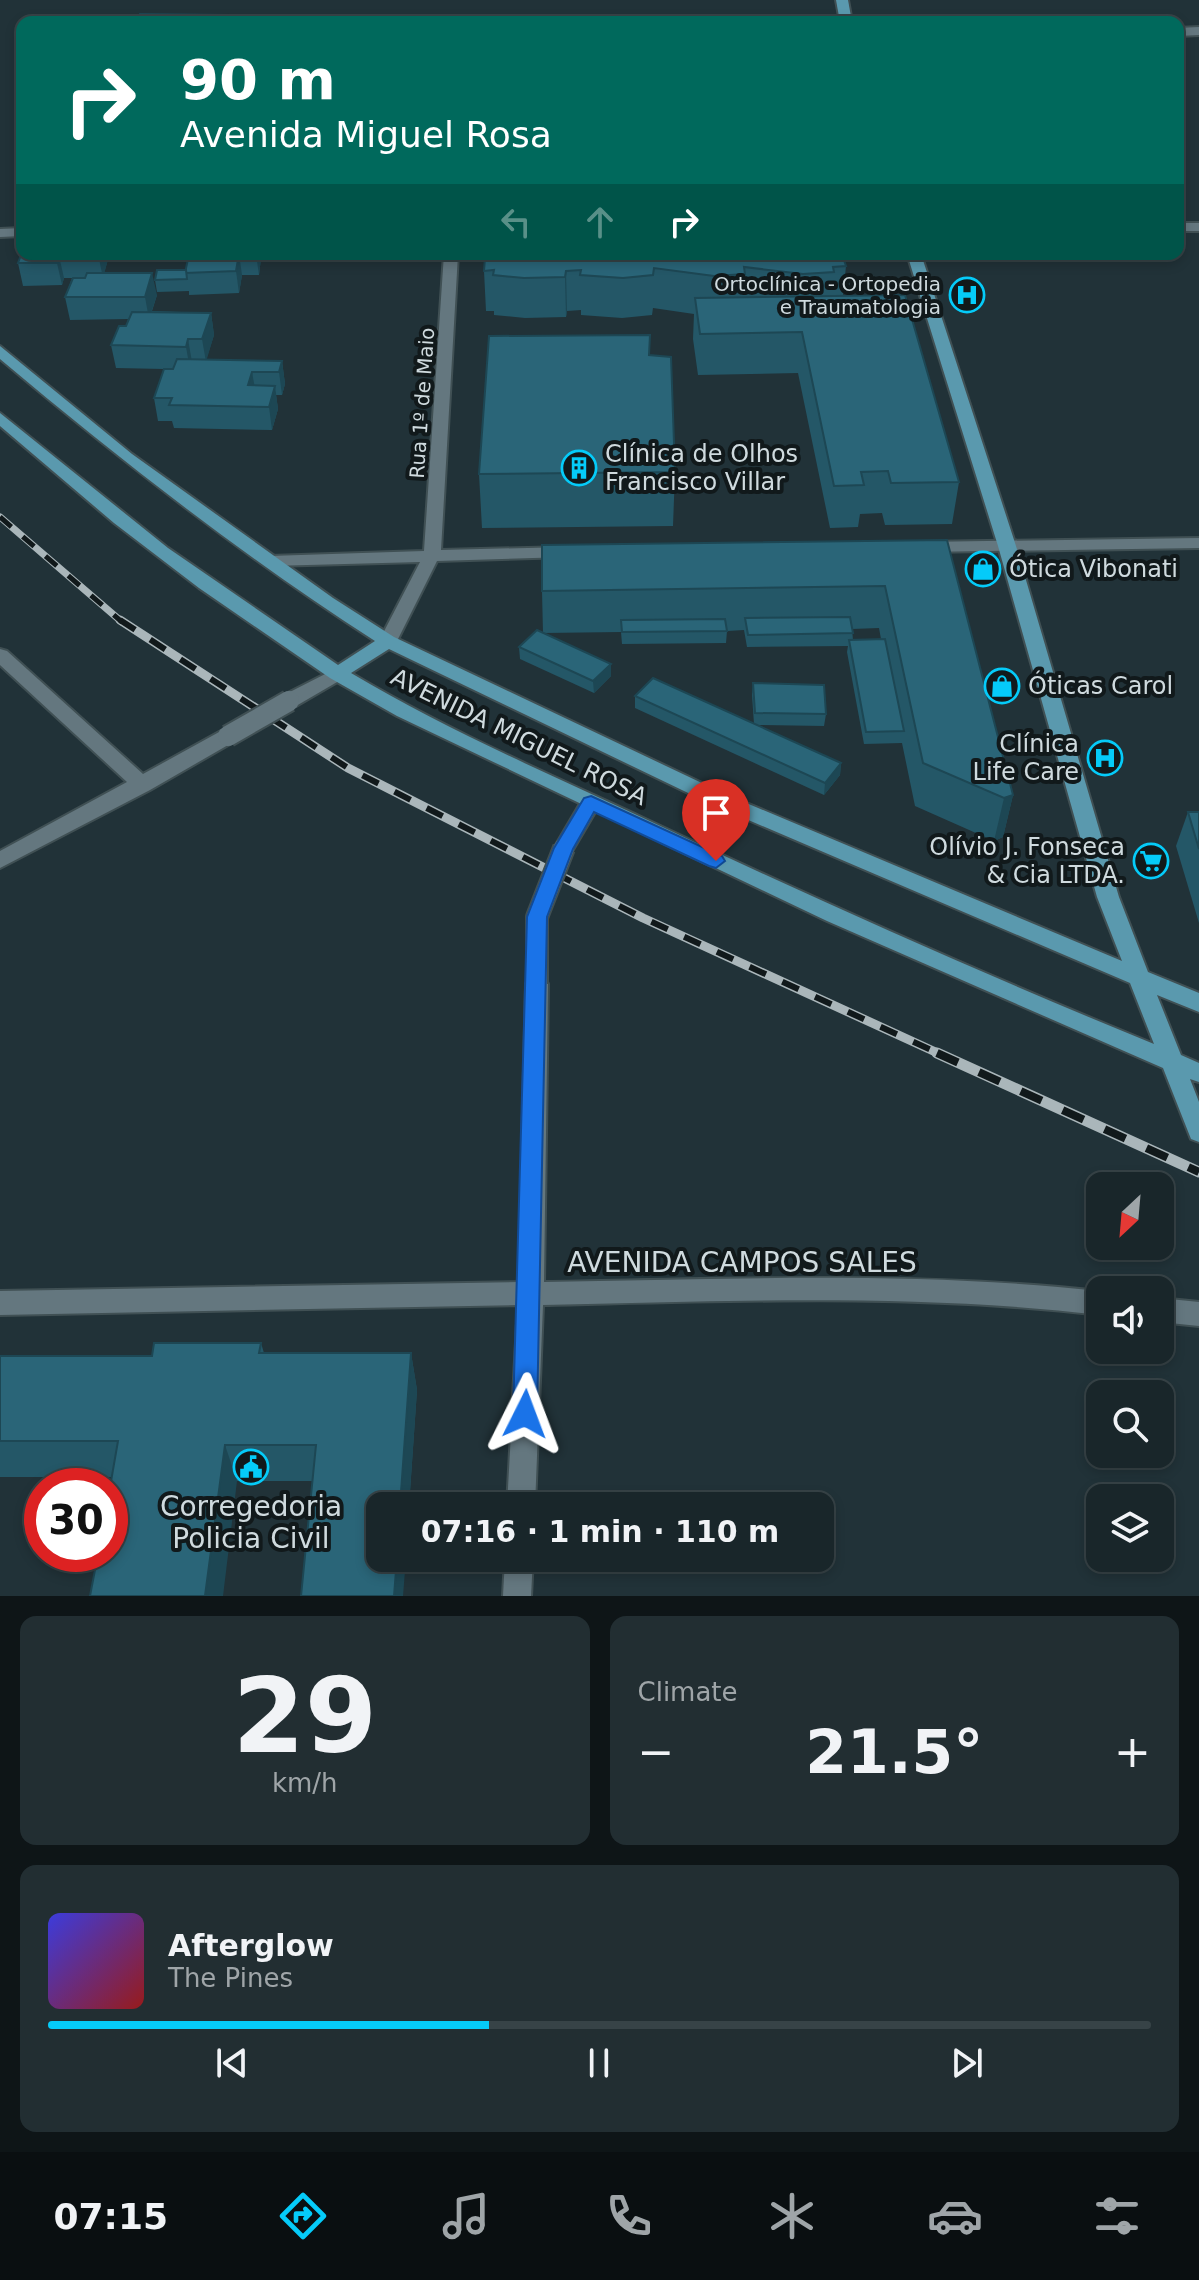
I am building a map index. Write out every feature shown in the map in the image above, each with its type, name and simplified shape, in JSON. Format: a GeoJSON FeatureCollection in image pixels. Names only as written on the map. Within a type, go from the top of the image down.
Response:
{"type":"FeatureCollection","features":[{"type":"Feature","properties":{"kind":"main road"},"geometry":{"type":"LineString","coordinates":[[916,260],[1007,546],[1108,897],[1196,1123]]}},
{"type":"Feature","properties":{"kind":"main road","name":"AVENIDA MIGUEL ROSA"},"geometry":{"type":"LineString","coordinates":[[0,351],[126,457],[388,641],[718,799],[1199,1003]]}},
{"type":"Feature","properties":{"kind":"main road","name":"AVENIDA MIGUEL ROSA"},"geometry":{"type":"LineString","coordinates":[[0,418],[67,478],[276,634],[337,674],[419,720],[591,802],[1199,1073]]}},
{"type":"Feature","properties":{"kind":"main road"},"geometry":{"type":"LineString","coordinates":[[337,674],[388,641]]}},
{"type":"Feature","properties":{"kind":"street","name":"Rua 1º de Maio"},"geometry":{"type":"LineString","coordinates":[[432,555],[451,260]]}},
{"type":"Feature","properties":{"kind":"street"},"geometry":{"type":"LineString","coordinates":[[912,547],[1199,543]]}},
{"type":"Feature","properties":{"kind":"street"},"geometry":{"type":"LineString","coordinates":[[270,561],[584,552]]}},
{"type":"Feature","properties":{"kind":"street"},"geometry":{"type":"LineString","coordinates":[[388,641],[432,555]]}},
{"type":"Feature","properties":{"kind":"street"},"geometry":{"type":"LineString","coordinates":[[0,655],[143,785]]}},
{"type":"Feature","properties":{"kind":"street"},"geometry":{"type":"LineString","coordinates":[[0,860],[143,785],[337,674]]}},
{"type":"Feature","properties":{"kind":"street"},"geometry":{"type":"LineString","coordinates":[[522,1492],[531,1291],[537,917],[564,848],[591,802]]}},
{"type":"Feature","properties":{"kind":"street","name":"AVENIDA CAMPOS SALES"},"geometry":{"type":"LineString","coordinates":[[0,1303],[531,1291],[787,1289],[1030,1295],[1086,1301]]}},
{"type":"Feature","properties":{"kind":"street"},"geometry":{"type":"LineString","coordinates":[[1174,1311],[1199,1314]]}},
{"type":"Feature","properties":{"kind":"street"},"geometry":{"type":"LineString","coordinates":[[517,1596],[518,1572]]}},
{"type":"Feature","properties":{"kind":"shaded area"},"geometry":{"type":"Polygon","coordinates":[[[260,14],[428,15],[428,16],[260,14]]]}},
{"type":"Feature","properties":{"kind":"building"},"geometry":{"type":"Polygon","coordinates":[[[140,14],[228,15],[228,16],[140,14]]]}},
{"type":"Feature","properties":{"kind":"building"},"geometry":{"type":"Polygon","coordinates":[[[19,260],[58,260],[57,263],[18,263],[19,260]]]}},
{"type":"Feature","properties":{"kind":"building"},"geometry":{"type":"Polygon","coordinates":[[[188,260],[238,260],[236,271],[185,273],[188,260]]]}},
{"type":"Feature","properties":{"kind":"building"},"geometry":{"type":"Polygon","coordinates":[[[485,260],[844,260],[846,266],[833,267],[834,272],[803,274],[744,267],[745,274],[714,276],[654,268],[653,275],[623,278],[580,275],[581,270],[566,271],[565,277],[524,278],[493,275],[494,270],[484,271],[485,260]]]}},
{"type":"Feature","properties":{"kind":"building"},"geometry":{"type":"Polygon","coordinates":[[[157,270],[186,270],[187,279],[155,280],[157,270]]]}},
{"type":"Feature","properties":{"kind":"building"},"geometry":{"type":"Polygon","coordinates":[[[87,273],[152,273],[145,297],[65,297],[73,278],[85,278],[87,273]]]}},
{"type":"Feature","properties":{"kind":"building"},"geometry":{"type":"Polygon","coordinates":[[[905,295],[959,482],[891,483],[888,471],[861,472],[864,485],[834,486],[802,332],[700,334],[695,298],[905,295]]]}},
{"type":"Feature","properties":{"kind":"building"},"geometry":{"type":"Polygon","coordinates":[[[132,312],[211,313],[202,339],[188,339],[186,347],[111,345],[119,326],[126,326],[132,312]]]}},
{"type":"Feature","properties":{"kind":"building"},"geometry":{"type":"Polygon","coordinates":[[[650,335],[649,355],[671,357],[675,472],[479,474],[489,336],[650,335]]]}},
{"type":"Feature","properties":{"kind":"building"},"geometry":{"type":"Polygon","coordinates":[[[177,359],[282,361],[279,372],[252,372],[248,385],[275,386],[269,407],[169,405],[172,398],[154,398],[164,369],[173,369],[177,359]]]}},
{"type":"Feature","properties":{"kind":"building"},"geometry":{"type":"Polygon","coordinates":[[[947,540],[1013,795],[1004,798],[923,763],[885,586],[542,591],[542,545],[947,540]]]}},
{"type":"Feature","properties":{"kind":"building"},"geometry":{"type":"Polygon","coordinates":[[[850,617],[853,633],[748,635],[745,618],[850,617]]]}},
{"type":"Feature","properties":{"kind":"building"},"geometry":{"type":"Polygon","coordinates":[[[725,619],[727,631],[622,632],[621,620],[725,619]]]}},
{"type":"Feature","properties":{"kind":"building"},"geometry":{"type":"Polygon","coordinates":[[[537,630],[611,664],[593,681],[519,647],[537,630]]]}},
{"type":"Feature","properties":{"kind":"building"},"geometry":{"type":"Polygon","coordinates":[[[885,639],[904,731],[866,732],[849,640],[885,639]]]}},
{"type":"Feature","properties":{"kind":"building"},"geometry":{"type":"Polygon","coordinates":[[[653,678],[841,763],[825,783],[635,696],[653,678]]]}},
{"type":"Feature","properties":{"kind":"building"},"geometry":{"type":"Polygon","coordinates":[[[753,683],[824,685],[826,714],[755,713],[753,683]]]}},
{"type":"Feature","properties":{"kind":"building"},"geometry":{"type":"Polygon","coordinates":[[[1188,812],[1199,812],[1199,849],[1188,812]]]}},
{"type":"Feature","properties":{"kind":"building"},"geometry":{"type":"Polygon","coordinates":[[[154,1343],[261,1343],[259,1353],[411,1353],[401,1492],[366,1492],[366,1572],[396,1572],[394,1596],[301,1596],[316,1445],[225,1445],[205,1596],[90,1596],[95,1572],[128,1572],[128,1468],[113,1468],[118,1441],[0,1441],[0,1356],[152,1356],[154,1343]]]}},
{"type":"Feature","properties":{"kind":"railway"},"geometry":{"type":"LineString","coordinates":[[0,517],[122,622]]}},
{"type":"Feature","properties":{"kind":"railway"},"geometry":{"type":"LineString","coordinates":[[120,620],[348,768],[643,918],[942,1055]]}},
{"type":"Feature","properties":{"kind":"railway"},"geometry":{"type":"LineString","coordinates":[[937,1053],[1199,1172]]}},
{"type":"Feature","properties":{"kind":"place","name":"Ortoclínica - Ortopedia e Traumatologia"},"geometry":{"type":"Point","coordinates":[967,295]}},
{"type":"Feature","properties":{"kind":"place","name":"Clínica de Olhos Francisco Villar"},"geometry":{"type":"Point","coordinates":[579,468]}},
{"type":"Feature","properties":{"kind":"place","name":"Ótica Vibonati"},"geometry":{"type":"Point","coordinates":[983,569]}},
{"type":"Feature","properties":{"kind":"place","name":"Óticas Carol"},"geometry":{"type":"Point","coordinates":[1002,686]}},
{"type":"Feature","properties":{"kind":"place","name":"Clínica Life Care"},"geometry":{"type":"Point","coordinates":[1105,758]}},
{"type":"Feature","properties":{"kind":"place","name":"Olívio J. Fonseca & Cia LTDA."},"geometry":{"type":"Point","coordinates":[1151,861]}},
{"type":"Feature","properties":{"kind":"place","name":"Corregedoria Policia Civil"},"geometry":{"type":"Point","coordinates":[251,1467]}},
{"type":"Feature","properties":{"kind":"route"},"geometry":{"type":"LineString","coordinates":[[525,1414],[531,1291],[537,917],[564,848],[591,802],[716,861]]}}]}
